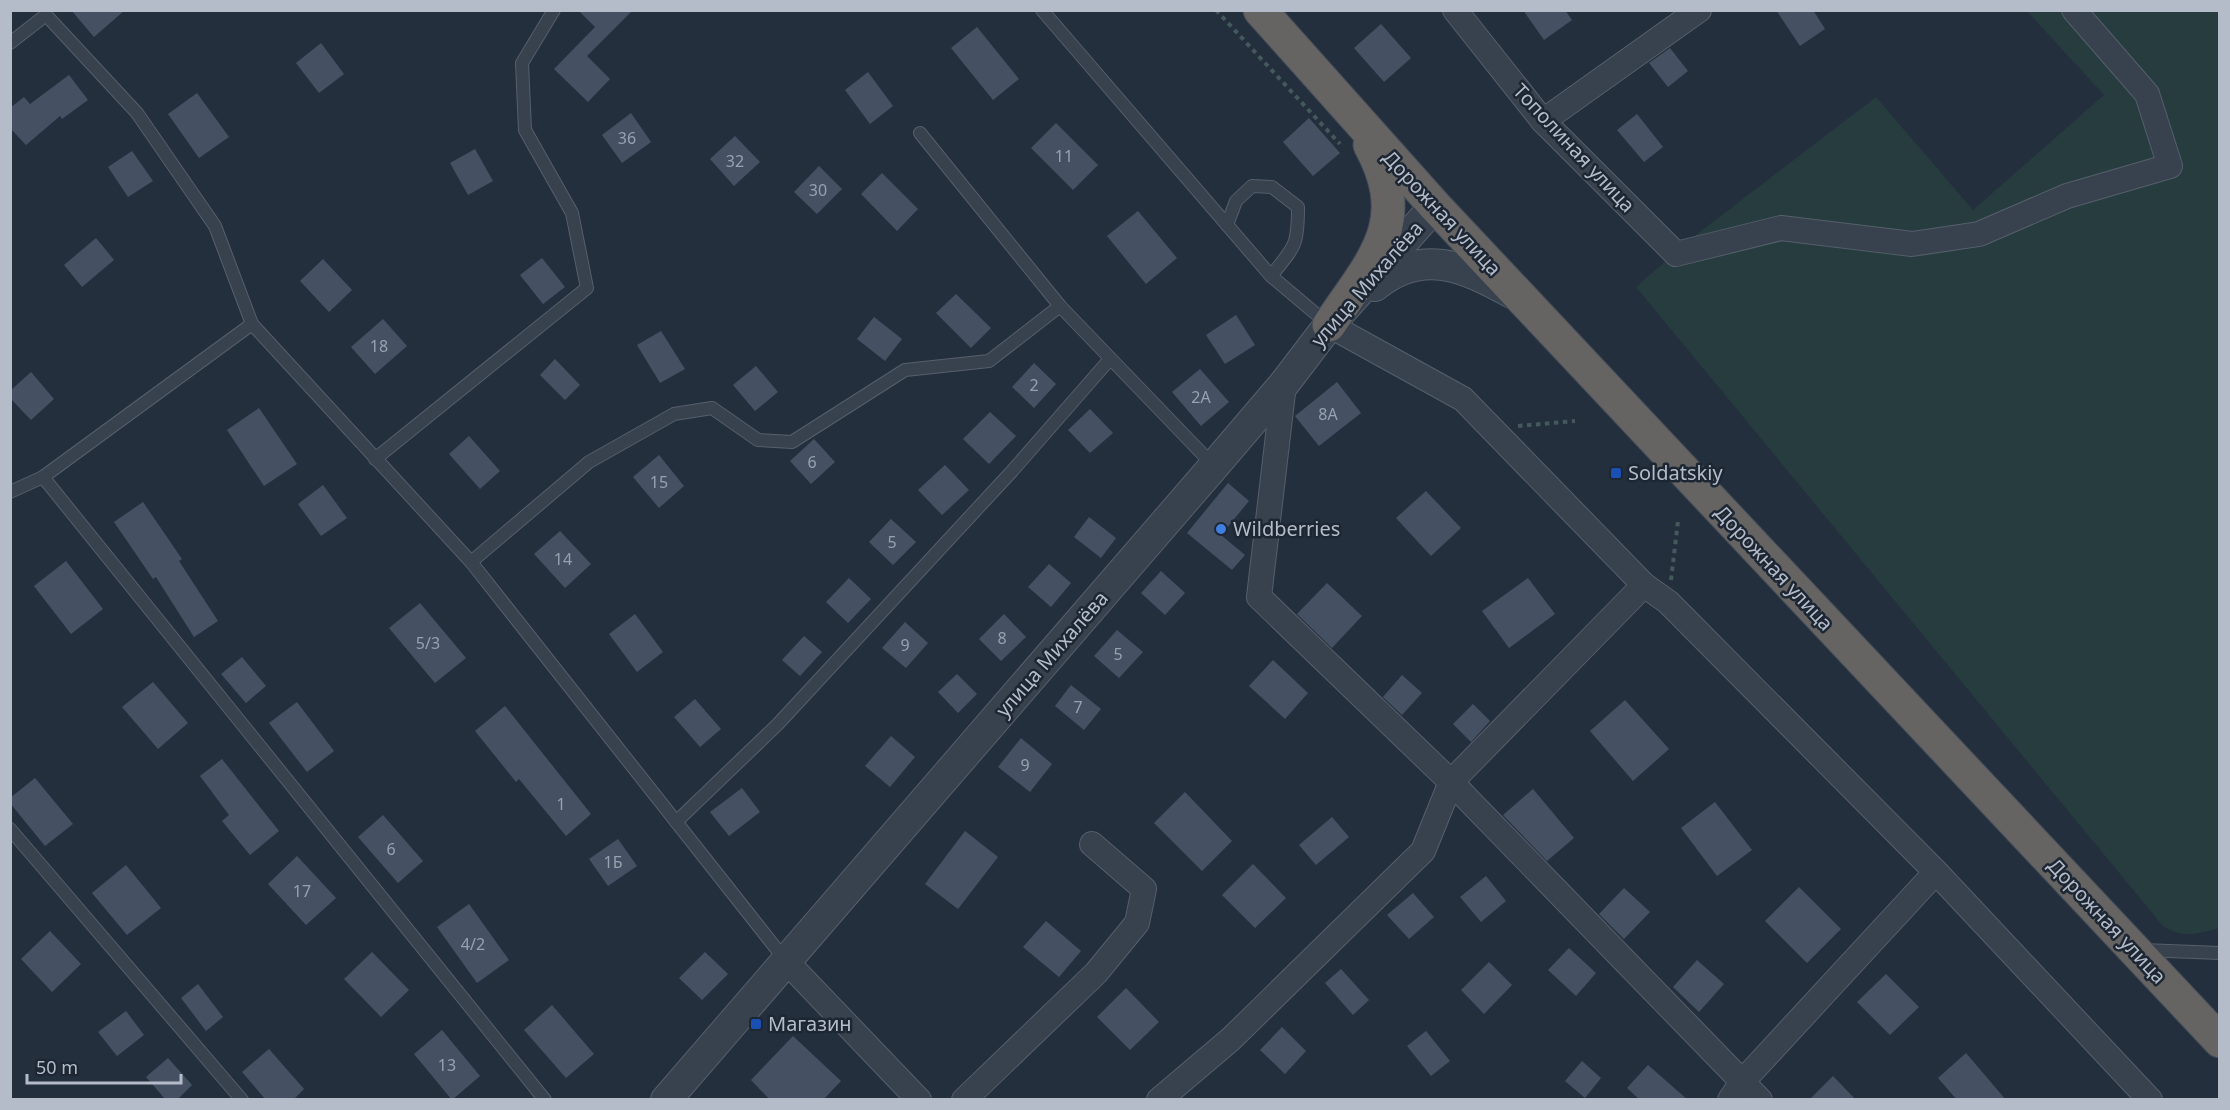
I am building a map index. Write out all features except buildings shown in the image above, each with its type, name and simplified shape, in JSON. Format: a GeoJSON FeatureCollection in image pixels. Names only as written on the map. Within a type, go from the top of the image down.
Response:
{"type":"FeatureCollection","features":[{"type":"Feature","properties":{"kind":"highway","name":"Дорожная улица"},"geometry":{"type":"LineString","coordinates":[[1260,10],[1347,130],[1435,206],[2220,1041]]}},
{"type":"Feature","properties":{"kind":"highway"},"geometry":{"type":"LineString","coordinates":[[1329,325],[1383,241],[1390,213],[1387,186],[1376,156],[1347,130]]}},
{"type":"Feature","properties":{"kind":"street","name":"Тополиная улица"},"geometry":{"type":"LineString","coordinates":[[1455,10],[1543,121],[1676,254],[1781,228],[1912,244],[1979,234],[2067,196],[2170,166],[2147,94],[2074,10]]}},
{"type":"Feature","properties":{"kind":"street"},"geometry":{"type":"LineString","coordinates":[[1543,121],[1699,10]]}},
{"type":"Feature","properties":{"kind":"street","name":"улица Михалёва"},"geometry":{"type":"LineString","coordinates":[[666,1100],[1214,466],[1284,384],[1329,325],[1435,206]]}},
{"type":"Feature","properties":{"kind":"street"},"geometry":{"type":"LineString","coordinates":[[1521,299],[1463,269],[1434,262],[1406,267],[1379,283],[1329,325],[1463,399],[1644,585],[1668,602],[1936,872],[2150,1100]]}},
{"type":"Feature","properties":{"kind":"street"},"geometry":{"type":"LineString","coordinates":[[1284,384],[1259,597],[1451,782],[1736,1091],[1760,1100]]}},
{"type":"Feature","properties":{"kind":"street"},"geometry":{"type":"LineString","coordinates":[[1159,1100],[1231,1039],[1423,851],[1451,782],[1644,585]]}},
{"type":"Feature","properties":{"kind":"street"},"geometry":{"type":"LineString","coordinates":[[964,1100],[1096,973],[1137,923],[1144,889],[1092,844]]}},
{"type":"Feature","properties":{"kind":"street"},"geometry":{"type":"LineString","coordinates":[[1736,1091],[1936,872]]}},
{"type":"Feature","properties":{"kind":"street"},"geometry":{"type":"LineString","coordinates":[[786,961],[919,1100]]}},
{"type":"Feature","properties":{"kind":"lane"},"geometry":{"type":"LineString","coordinates":[[375,459],[587,288],[572,213],[525,129],[522,63],[554,10]]}},
{"type":"Feature","properties":{"kind":"lane"},"geometry":{"type":"LineString","coordinates":[[1042,10],[1271,276],[1329,325]]}},
{"type":"Feature","properties":{"kind":"lane"},"geometry":{"type":"LineString","coordinates":[[10,43],[46,15],[137,112],[215,226],[252,324],[471,562],[786,961]]}},
{"type":"Feature","properties":{"kind":"lane"},"geometry":{"type":"LineString","coordinates":[[920,133],[1060,306],[1214,466]]}},
{"type":"Feature","properties":{"kind":"lane"},"geometry":{"type":"LineString","coordinates":[[1227,225],[1236,201],[1252,186],[1272,187],[1298,207],[1298,237],[1291,251],[1271,276]]}},
{"type":"Feature","properties":{"kind":"lane"},"geometry":{"type":"LineString","coordinates":[[471,562],[589,462],[674,414],[712,408],[758,440],[792,442],[905,370],[989,361],[1060,306]]}},
{"type":"Feature","properties":{"kind":"lane"},"geometry":{"type":"LineString","coordinates":[[10,492],[43,477],[252,324]]}},
{"type":"Feature","properties":{"kind":"lane"},"geometry":{"type":"LineString","coordinates":[[676,822],[786,715],[1013,470],[1110,358]]}},
{"type":"Feature","properties":{"kind":"lane"},"geometry":{"type":"LineString","coordinates":[[43,477],[545,1100]]}},
{"type":"Feature","properties":{"kind":"lane"},"geometry":{"type":"LineString","coordinates":[[10,829],[242,1100]]}},
{"type":"Feature","properties":{"kind":"lane"},"geometry":{"type":"LineString","coordinates":[[2133,949],[2220,953]]}},
{"type":"Feature","properties":{"kind":"path"},"geometry":{"type":"LineString","coordinates":[[1216,10],[1347,130]]}},
{"type":"Feature","properties":{"kind":"path"},"geometry":{"type":"LineString","coordinates":[[1491,427],[1575,421]]}},
{"type":"Feature","properties":{"kind":"path"},"geometry":{"type":"LineString","coordinates":[[1668,602],[1678,521]]}},
{"type":"Feature","properties":{"kind":"green space"},"geometry":{"type":"Polygon","coordinates":[[[2027,11],[2219,11],[2219,928],[2197,933],[2178,933],[2163,926],[1636,287],[1692,238],[1876,97],[1973,210],[2104,95],[2027,11]]]}},
{"type":"Feature","properties":{"kind":"place","name":"Soldatskiy"},"geometry":{"type":"Point","coordinates":[1616,473]}},
{"type":"Feature","properties":{"kind":"place","name":"Wildberries"},"geometry":{"type":"Point","coordinates":[1221,529]}},
{"type":"Feature","properties":{"kind":"place","name":"Магазин"},"geometry":{"type":"Point","coordinates":[756,1024]}}]}
